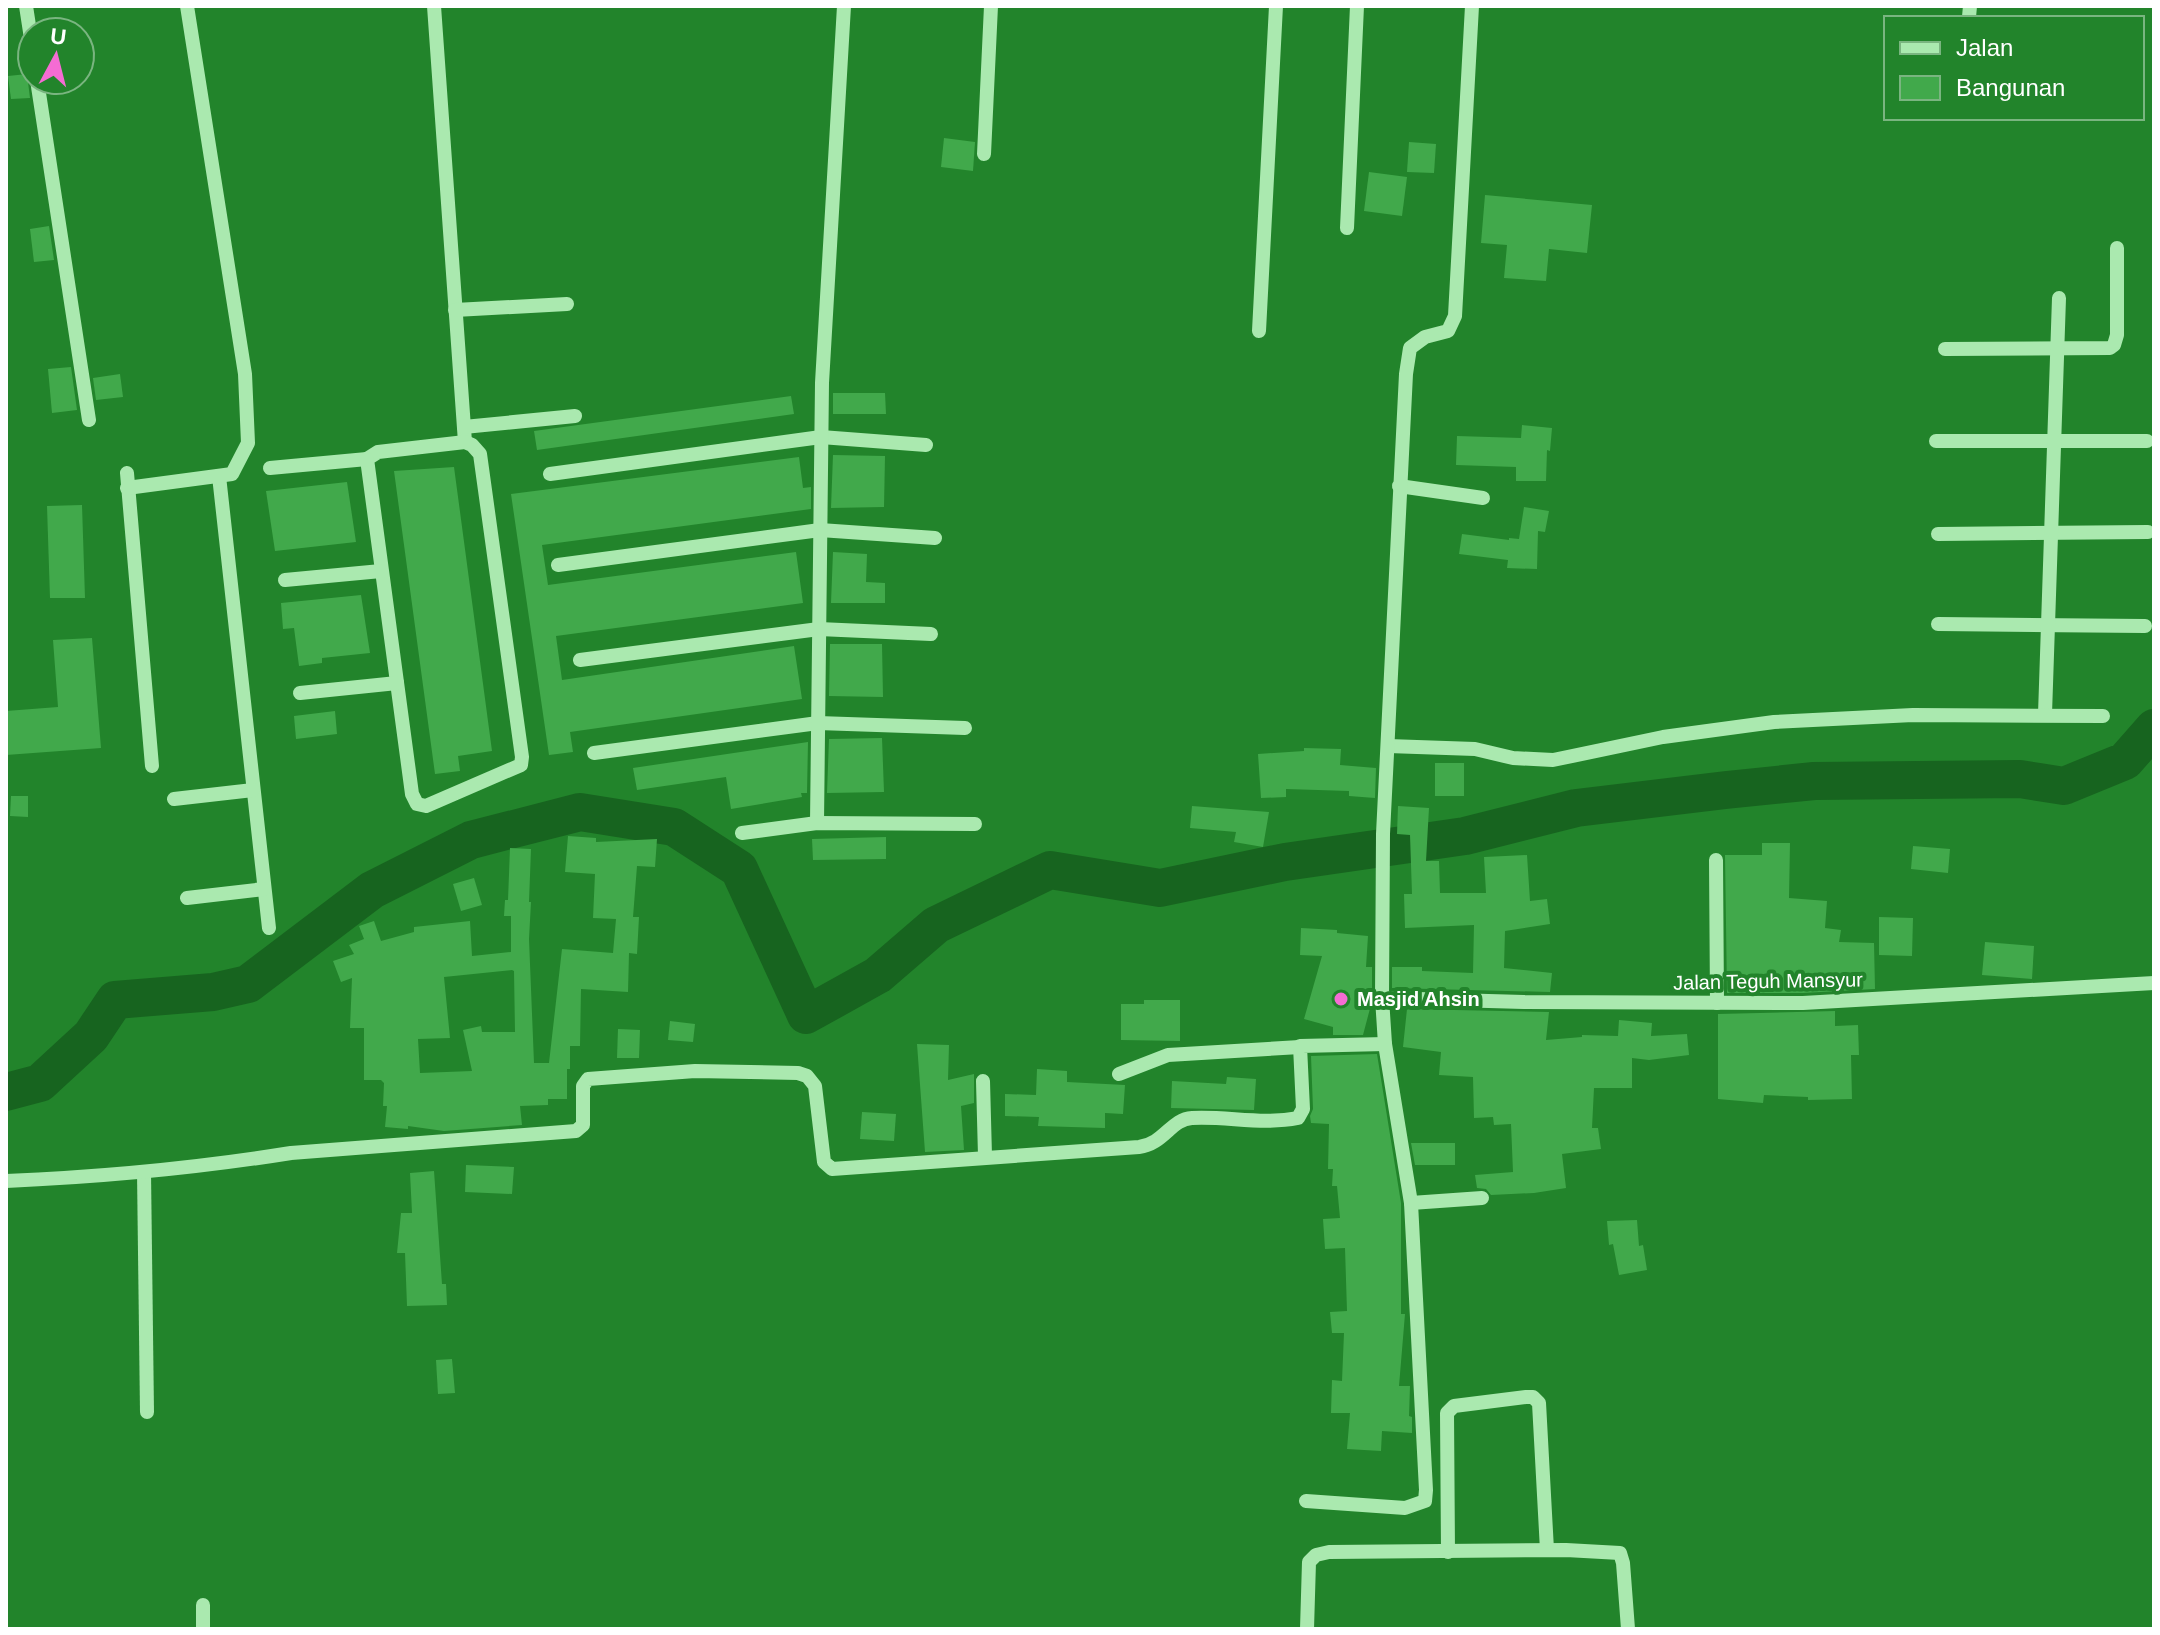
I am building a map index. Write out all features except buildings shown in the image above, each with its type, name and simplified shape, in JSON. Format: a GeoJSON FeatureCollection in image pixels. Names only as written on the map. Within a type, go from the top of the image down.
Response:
{"type":"FeatureCollection","features":[{"type":"Feature","properties":{"kind":"street"},"geometry":{"type":"LineString","coordinates":[[152,766],[127,480],[232,474],[248,443],[245,374],[187,6]]}},
{"type":"Feature","properties":{"kind":"street"},"geometry":{"type":"LineString","coordinates":[[434,6],[465,442]]}},
{"type":"Feature","properties":{"kind":"street"},"geometry":{"type":"LineString","coordinates":[[817,823],[823,367],[844,6]]}},
{"type":"Feature","properties":{"kind":"street"},"geometry":{"type":"LineString","coordinates":[[984,154],[991,6]]}},
{"type":"Feature","properties":{"kind":"street"},"geometry":{"type":"LineString","coordinates":[[1259,331],[1276,6]]}},
{"type":"Feature","properties":{"kind":"street"},"geometry":{"type":"LineString","coordinates":[[1347,228],[1357,6]]}},
{"type":"Feature","properties":{"kind":"street"},"geometry":{"type":"LineString","coordinates":[[1306,1501],[1405,1508],[1425,1501],[1411,1203],[1385,1044],[1382,998],[1383,834],[1399,486],[1410,348],[1425,337],[1450,330],[1456,309],[1472,6]]}},
{"type":"Feature","properties":{"kind":"street"},"geometry":{"type":"LineString","coordinates":[[39,96],[89,420]]}},
{"type":"Feature","properties":{"kind":"street"},"geometry":{"type":"LineString","coordinates":[[1945,349],[2103,349],[2114,345],[2117,248]]}},
{"type":"Feature","properties":{"kind":"street"},"geometry":{"type":"LineString","coordinates":[[2045,714],[2059,298]]}},
{"type":"Feature","properties":{"kind":"street"},"geometry":{"type":"LineString","coordinates":[[455,310],[567,304]]}},
{"type":"Feature","properties":{"kind":"street"},"geometry":{"type":"LineString","coordinates":[[464,427],[575,416]]}},
{"type":"Feature","properties":{"kind":"street"},"geometry":{"type":"LineString","coordinates":[[550,474],[821,437],[926,445]]}},
{"type":"Feature","properties":{"kind":"street"},"geometry":{"type":"LineString","coordinates":[[1936,441],[2147,441]]}},
{"type":"Feature","properties":{"kind":"street"},"geometry":{"type":"LineString","coordinates":[[270,468],[367,459],[378,452],[465,442],[480,454],[521,765],[426,806],[417,804],[412,794],[367,459]]}},
{"type":"Feature","properties":{"kind":"street"},"geometry":{"type":"LineString","coordinates":[[219,476],[269,928]]}},
{"type":"Feature","properties":{"kind":"street"},"geometry":{"type":"LineString","coordinates":[[1399,486],[1483,498]]}},
{"type":"Feature","properties":{"kind":"street"},"geometry":{"type":"LineString","coordinates":[[558,565],[820,530],[935,538]]}},
{"type":"Feature","properties":{"kind":"street"},"geometry":{"type":"LineString","coordinates":[[1938,534],[2148,532]]}},
{"type":"Feature","properties":{"kind":"street"},"geometry":{"type":"LineString","coordinates":[[285,580],[381,571]]}},
{"type":"Feature","properties":{"kind":"street"},"geometry":{"type":"LineString","coordinates":[[1938,624],[2145,626]]}},
{"type":"Feature","properties":{"kind":"street"},"geometry":{"type":"LineString","coordinates":[[580,660],[819,629],[931,634]]}},
{"type":"Feature","properties":{"kind":"street"},"geometry":{"type":"LineString","coordinates":[[300,693],[397,683]]}},
{"type":"Feature","properties":{"kind":"street"},"geometry":{"type":"LineString","coordinates":[[1388,746],[1475,749],[1513,758],[1553,760],[1678,734],[1774,722],[1899,716],[2103,716]]}},
{"type":"Feature","properties":{"kind":"street"},"geometry":{"type":"LineString","coordinates":[[594,753],[818,723],[965,728]]}},
{"type":"Feature","properties":{"kind":"street"},"geometry":{"type":"LineString","coordinates":[[174,799],[253,790]]}},
{"type":"Feature","properties":{"kind":"street"},"geometry":{"type":"LineString","coordinates":[[742,833],[817,823],[975,824]]}},
{"type":"Feature","properties":{"kind":"street"},"geometry":{"type":"LineString","coordinates":[[1716,860],[1717,1003]]}},
{"type":"Feature","properties":{"kind":"street"},"geometry":{"type":"LineString","coordinates":[[187,898],[264,889]]}},
{"type":"Feature","properties":{"kind":"street","name":"Jalan Teguh Mansyur"},"geometry":{"type":"LineString","coordinates":[[1382,998],[1803,1003],[2154,983]]}},
{"type":"Feature","properties":{"kind":"street"},"geometry":{"type":"LineString","coordinates":[[1119,1074],[1168,1055],[1385,1044]]}},
{"type":"Feature","properties":{"kind":"street"},"geometry":{"type":"LineString","coordinates":[[6,1181],[144,1172],[291,1153],[576,1131],[583,1125],[583,1086],[588,1079],[695,1071],[798,1073],[807,1076],[815,1086],[824,1160],[831,1169],[1146,1146],[1164,1137],[1178,1122],[1192,1118],[1233,1121],[1298,1118],[1303,1109],[1300,1047]]}},
{"type":"Feature","properties":{"kind":"street"},"geometry":{"type":"LineString","coordinates":[[983,1081],[985,1156]]}},
{"type":"Feature","properties":{"kind":"street"},"geometry":{"type":"LineString","coordinates":[[144,1172],[147,1412]]}},
{"type":"Feature","properties":{"kind":"street"},"geometry":{"type":"LineString","coordinates":[[1411,1203],[1482,1198]]}},
{"type":"Feature","properties":{"kind":"street"},"geometry":{"type":"LineString","coordinates":[[1448,1552],[1447,1413],[1454,1406],[1526,1397],[1533,1397],[1539,1403],[1547,1550]]}},
{"type":"Feature","properties":{"kind":"street"},"geometry":{"type":"LineString","coordinates":[[1307,1629],[1307,1572],[1309,1562],[1316,1555],[1329,1552],[1547,1550],[1620,1553],[1628,1629]]}},
{"type":"Feature","properties":{"kind":"street"},"geometry":{"type":"LineString","coordinates":[[203,1605],[203,1629]]}},
{"type":"Feature","properties":{"kind":"waterway"},"geometry":{"type":"LineString","coordinates":[[6,1092],[40,1083],[91,1036],[115,1000],[213,992],[248,984],[372,890],[471,840],[580,812],[674,827],[739,869],[806,1015],[878,975],[936,925],[1050,870],[1160,888],[1285,862],[1465,836],[1576,808],[1726,790],[1814,781],[2020,779],[2064,786],[2125,761],[2154,728]]}},
{"type":"Feature","properties":{"kind":"place","name":"Masjid Ahsin"},"geometry":{"type":"Point","coordinates":[1341,999]}}]}
